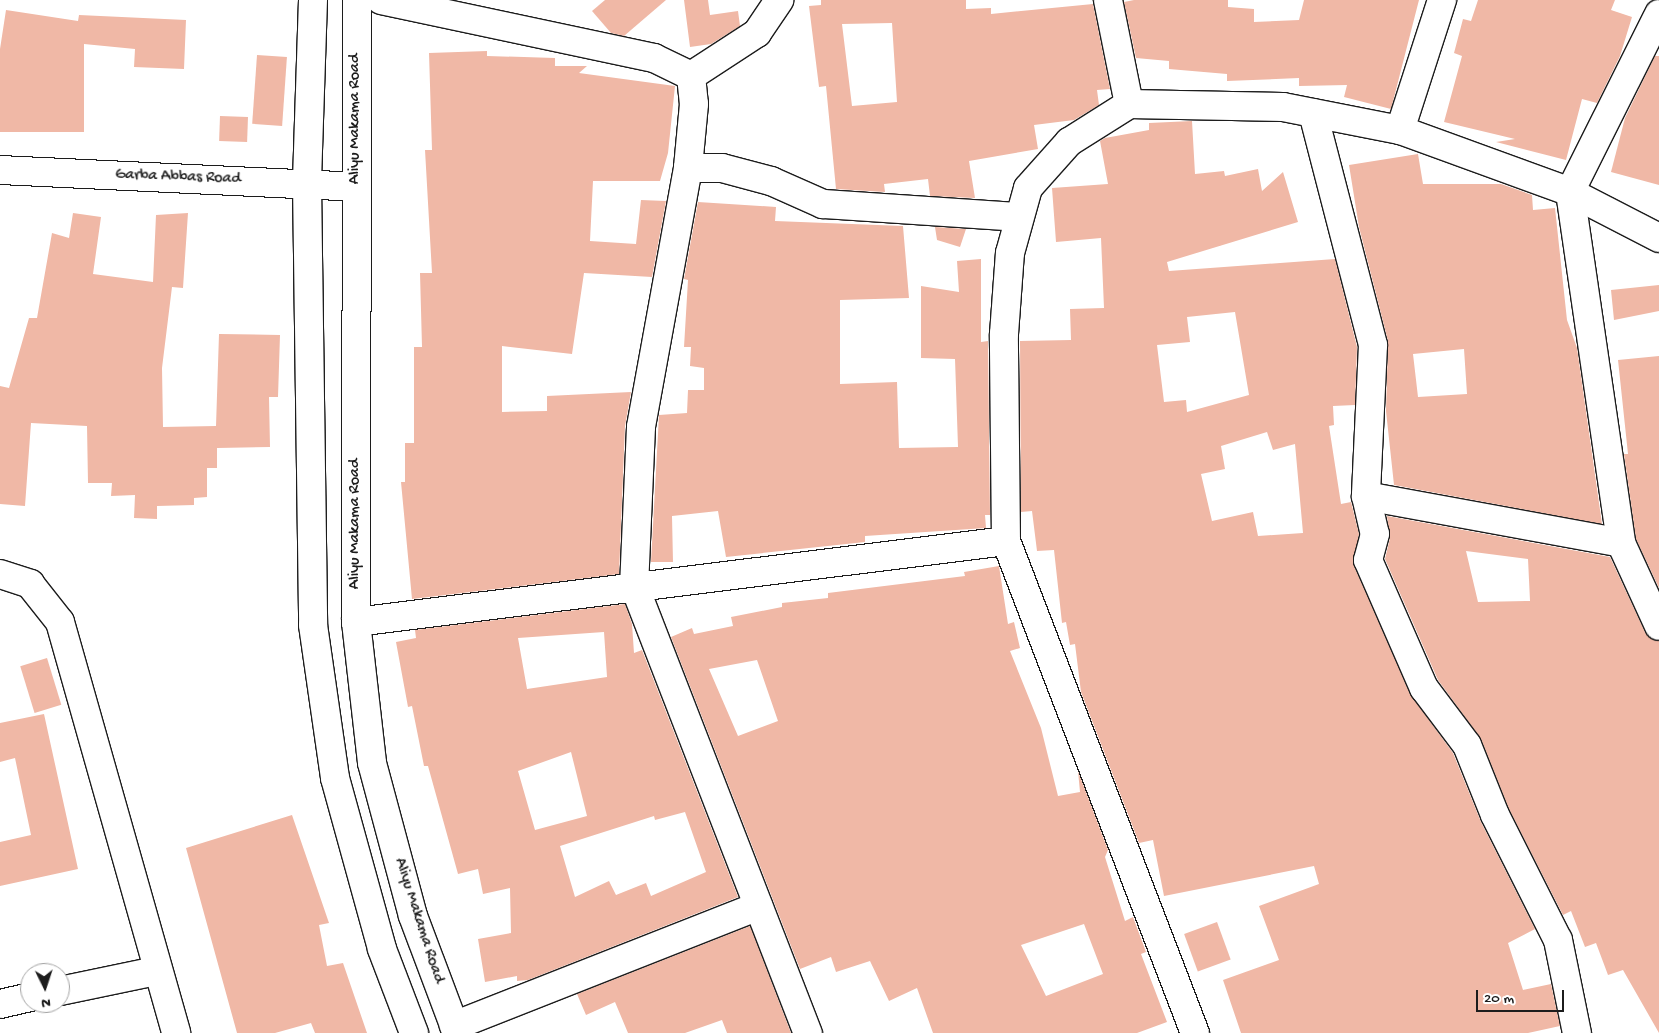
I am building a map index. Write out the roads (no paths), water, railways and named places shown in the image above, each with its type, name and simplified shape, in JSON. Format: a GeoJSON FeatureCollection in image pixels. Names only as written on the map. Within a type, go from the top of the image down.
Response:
{"type":"FeatureCollection","features":[{"type":"Feature","properties":{"kind":"street"},"geometry":{"type":"LineString","coordinates":[[313,0],[307,183],[313,625],[335,778],[382,948],[414,1033]]}},
{"type":"Feature","properties":{"kind":"street","name":"Aliyu Makama Road"},"geometry":{"type":"LineString","coordinates":[[356,0],[356,622],[372,763],[413,916],[455,1030]]}},
{"type":"Feature","properties":{"kind":"street"},"geometry":{"type":"LineString","coordinates":[[381,0],[654,58],[691,76]]}},
{"type":"Feature","properties":{"kind":"street"},"geometry":{"type":"LineString","coordinates":[[691,76],[757,33],[780,0]]}},
{"type":"Feature","properties":{"kind":"street"},"geometry":{"type":"LineString","coordinates":[[1108,0],[1129,104]]}},
{"type":"Feature","properties":{"kind":"street"},"geometry":{"type":"LineString","coordinates":[[1400,130],[1442,0]]}},
{"type":"Feature","properties":{"kind":"street"},"geometry":{"type":"LineString","coordinates":[[1659,14],[1570,192],[1621,543],[1659,626]]}},
{"type":"Feature","properties":{"kind":"street"},"geometry":{"type":"LineString","coordinates":[[691,76],[694,104],[688,168],[641,427],[634,585],[808,1033]]}},
{"type":"Feature","properties":{"kind":"street"},"geometry":{"type":"LineString","coordinates":[[1192,1032],[1006,541],[1004,334],[1018,217],[1028,188],[1069,142],[1129,104],[1284,107],[1400,130],[1570,192],[1659,238]]}},
{"type":"Feature","properties":{"kind":"street"},"geometry":{"type":"LineString","coordinates":[[1313,113],[1372,345],[1366,496],[1375,534],[1368,560],[1383,601],[1424,688],[1467,745],[1495,815],[1558,940],[1577,1033]]}},
{"type":"Feature","properties":{"kind":"street"},"geometry":{"type":"LineString","coordinates":[[688,168],[722,168],[771,180],[823,204],[1018,217]]}},
{"type":"Feature","properties":{"kind":"street","name":"Garba Abbas Road"},"geometry":{"type":"LineString","coordinates":[[0,170],[307,183],[356,187]]}},
{"type":"Feature","properties":{"kind":"street"},"geometry":{"type":"LineString","coordinates":[[1366,496],[1621,543]]}},
{"type":"Feature","properties":{"kind":"street"},"geometry":{"type":"LineString","coordinates":[[356,622],[634,585],[1006,541]]}},
{"type":"Feature","properties":{"kind":"street"},"geometry":{"type":"LineString","coordinates":[[0,574],[30,584],[60,622],[156,971],[176,1033]]}},
{"type":"Feature","properties":{"kind":"street"},"geometry":{"type":"LineString","coordinates":[[455,1030],[758,906]]}},
{"type":"Feature","properties":{"kind":"street"},"geometry":{"type":"LineString","coordinates":[[70,989],[156,971]]}},
{"type":"Feature","properties":{"kind":"street"},"geometry":{"type":"LineString","coordinates":[[0,1004],[20,1000]]}}]}
